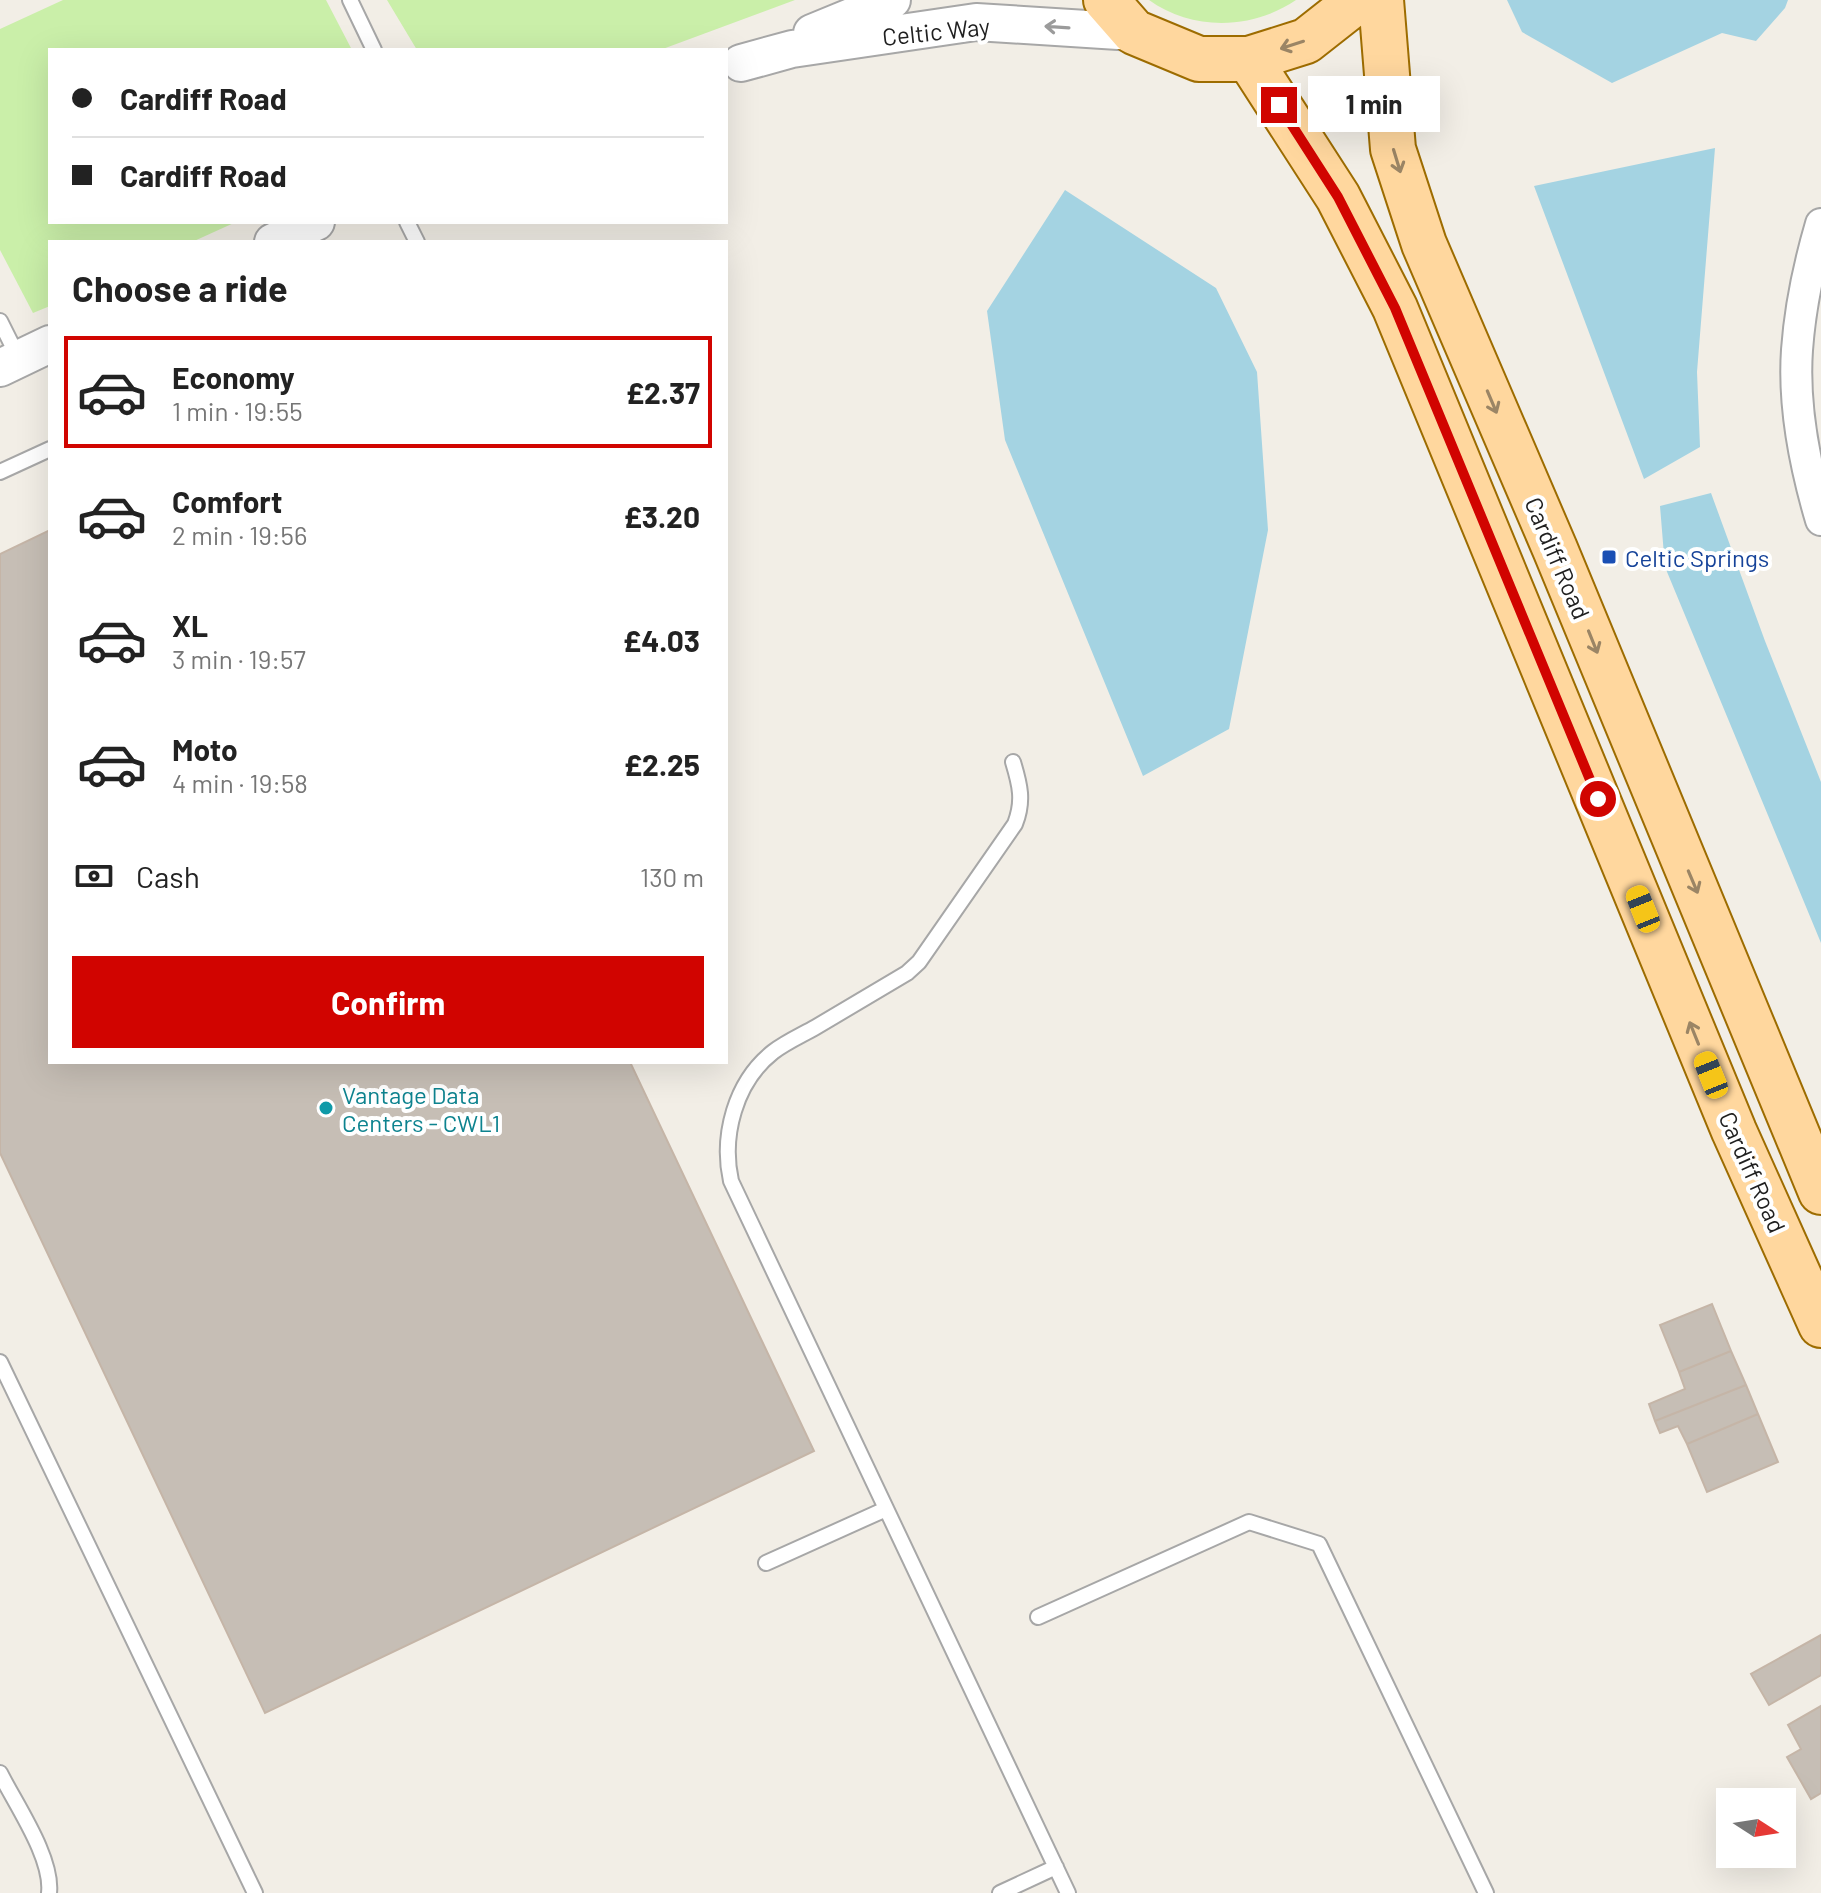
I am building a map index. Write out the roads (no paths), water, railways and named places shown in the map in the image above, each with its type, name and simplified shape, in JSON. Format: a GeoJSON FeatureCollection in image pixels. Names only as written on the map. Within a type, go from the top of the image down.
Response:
{"type":"FeatureCollection","features":[{"type":"Feature","properties":{"kind":"main road"},"geometry":{"type":"LineString","coordinates":[[1106,0],[1134,32],[1199,59],[1249,59],[1306,41],[1348,8],[1353,0]]}},
{"type":"Feature","properties":{"kind":"main road","name":"Cardiff Road"},"geometry":{"type":"LineString","coordinates":[[1381,0],[1393,149],[1424,244],[1555,549],[1821,1192]]}},
{"type":"Feature","properties":{"kind":"main road","name":"Cardiff Road"},"geometry":{"type":"LineString","coordinates":[[1249,59],[1338,197],[1395,308],[1734,1131],[1821,1325]]}},
{"type":"Feature","properties":{"kind":"street","name":"Celtic Way"},"geometry":{"type":"LineString","coordinates":[[733,65],[892,0]]}},
{"type":"Feature","properties":{"kind":"street","name":"Celtic Way"},"geometry":{"type":"LineString","coordinates":[[733,65],[792,49],[976,22],[1134,32]]}},
{"type":"Feature","properties":{"kind":"street"},"geometry":{"type":"LineString","coordinates":[[1821,224],[1806,287],[1797,352],[1804,446],[1821,520]]}},
{"type":"Feature","properties":{"kind":"street"},"geometry":{"type":"LineString","coordinates":[[278,240],[317,226]]}},
{"type":"Feature","properties":{"kind":"lane"},"geometry":{"type":"LineString","coordinates":[[350,0],[373,48]]}},
{"type":"Feature","properties":{"kind":"lane"},"geometry":{"type":"LineString","coordinates":[[0,321],[23,357]]}},
{"type":"Feature","properties":{"kind":"lane"},"geometry":{"type":"LineString","coordinates":[[0,472],[48,450]]}},
{"type":"Feature","properties":{"kind":"lane"},"geometry":{"type":"LineString","coordinates":[[1013,762],[1022,792],[1021,809],[1015,824],[919,962],[894,981],[773,1052],[746,1084],[729,1124],[727,1152],[731,1181],[1068,1893]]}},
{"type":"Feature","properties":{"kind":"lane"},"geometry":{"type":"LineString","coordinates":[[0,1362],[255,1893]]}},
{"type":"Feature","properties":{"kind":"lane"},"geometry":{"type":"LineString","coordinates":[[766,1563],[886,1509]]}},
{"type":"Feature","properties":{"kind":"lane"},"geometry":{"type":"LineString","coordinates":[[1038,1617],[1249,1522],[1319,1544],[1486,1893]]}},
{"type":"Feature","properties":{"kind":"lane"},"geometry":{"type":"LineString","coordinates":[[0,1773],[46,1862],[49,1893]]}},
{"type":"Feature","properties":{"kind":"lane"},"geometry":{"type":"LineString","coordinates":[[1000,1893],[1056,1867]]}},
{"type":"Feature","properties":{"kind":"water"},"geometry":{"type":"Polygon","coordinates":[[[1507,0],[1788,0],[1785,8],[1756,41],[1722,33],[1612,83],[1522,32],[1507,0]]]}},
{"type":"Feature","properties":{"kind":"water"},"geometry":{"type":"Polygon","coordinates":[[[1715,148],[1697,372],[1700,447],[1644,479],[1534,186],[1715,148]]]}},
{"type":"Feature","properties":{"kind":"water"},"geometry":{"type":"Polygon","coordinates":[[[1065,190],[1216,288],[1257,372],[1268,530],[1229,729],[1143,776],[1005,440],[987,311],[1065,190]]]}},
{"type":"Feature","properties":{"kind":"water"},"geometry":{"type":"Polygon","coordinates":[[[1711,493],[1821,782],[1821,943],[1665,567],[1660,506],[1711,493]]]}},
{"type":"Feature","properties":{"kind":"place","name":"Celtic Springs"},"geometry":{"type":"Point","coordinates":[1609,557]}},
{"type":"Feature","properties":{"kind":"place","name":"Vantage Data Centers - CWL1"},"geometry":{"type":"Point","coordinates":[326,1108]}}]}
